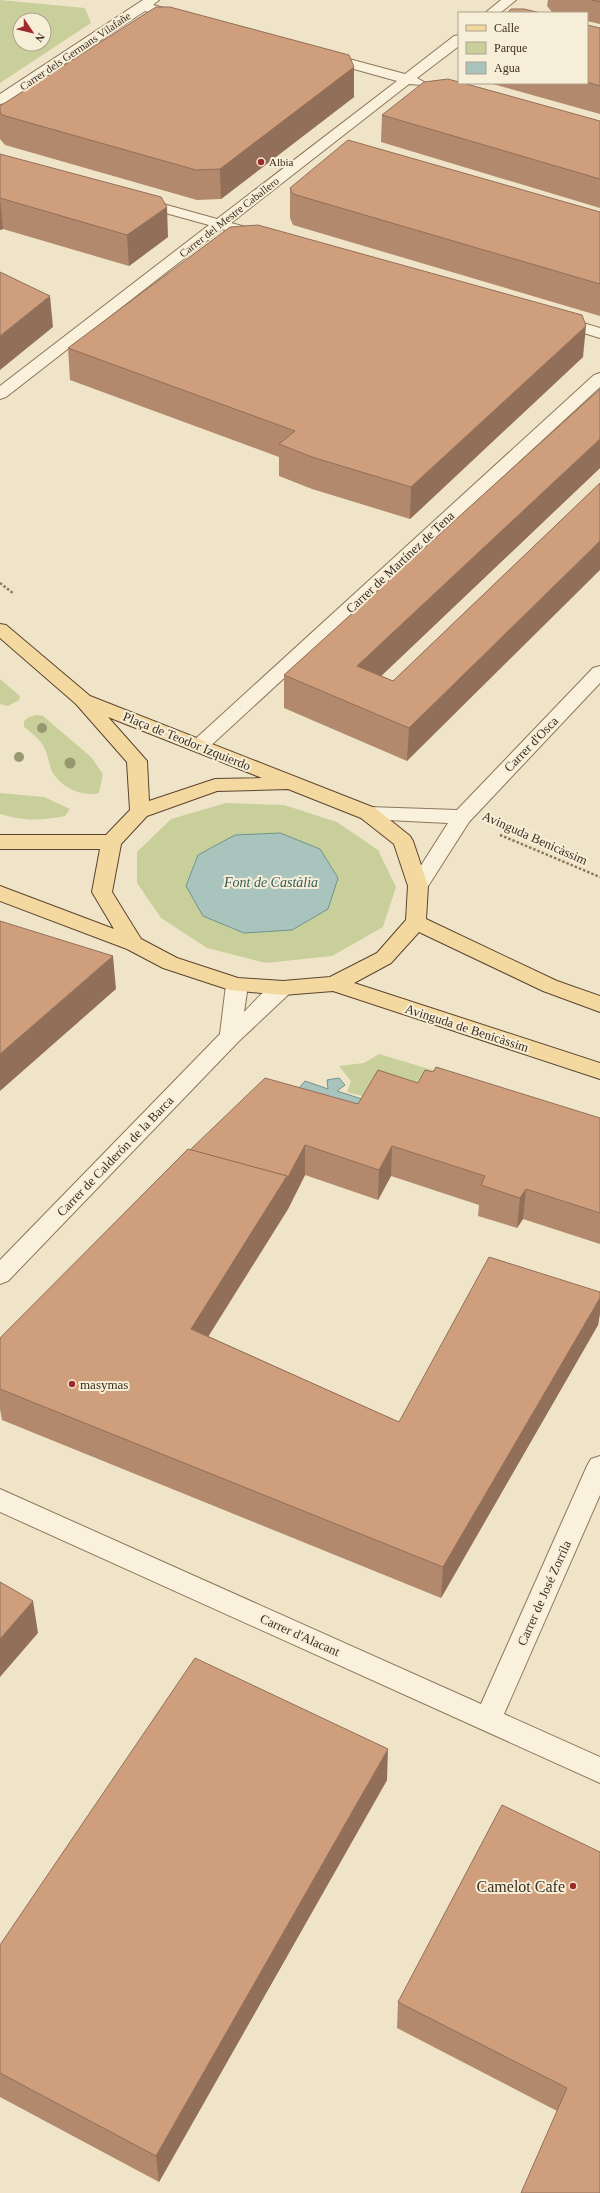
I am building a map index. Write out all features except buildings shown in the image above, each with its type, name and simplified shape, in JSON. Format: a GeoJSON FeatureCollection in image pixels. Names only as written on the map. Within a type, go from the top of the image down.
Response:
{"type":"FeatureCollection","features":[{"type":"Feature","properties":{"kind":"main road","name":"Plaça de Teodor Izquierdo"},"geometry":{"type":"LineString","coordinates":[[0,629],[83,700],[137,761],[140,810]]}},
{"type":"Feature","properties":{"kind":"main road","name":"Plaça de Teodor Izquierdo"},"geometry":{"type":"LineString","coordinates":[[83,700],[368,813],[404,841],[418,886]]}},
{"type":"Feature","properties":{"kind":"main road"},"geometry":{"type":"LineString","coordinates":[[134,944],[102,892],[111,842],[140,810],[214,785],[291,783]]}},
{"type":"Feature","properties":{"kind":"main road"},"geometry":{"type":"LineString","coordinates":[[0,842],[111,842]]}},
{"type":"Feature","properties":{"kind":"main road"},"geometry":{"type":"LineString","coordinates":[[0,894],[134,944],[170,963],[237,985],[283,988],[334,984],[384,958],[416,922],[418,886]]}},
{"type":"Feature","properties":{"kind":"main road"},"geometry":{"type":"LineString","coordinates":[[416,922],[550,986],[600,1004]]}},
{"type":"Feature","properties":{"kind":"main road","name":"Avinguda de Benicàssim"},"geometry":{"type":"LineString","coordinates":[[334,984],[600,1071]]}},
{"type":"Feature","properties":{"kind":"street"},"geometry":{"type":"LineString","coordinates":[[493,12],[509,0]]}},
{"type":"Feature","properties":{"kind":"street"},"geometry":{"type":"LineString","coordinates":[[146,2],[195,21]]}},
{"type":"Feature","properties":{"kind":"street","name":"Carrer dels Germans Vilafañe"},"geometry":{"type":"LineString","coordinates":[[0,100],[146,2]]}},
{"type":"Feature","properties":{"kind":"street","name":"Carrer del Mestre Caballero"},"geometry":{"type":"LineString","coordinates":[[0,394],[458,40]]}},
{"type":"Feature","properties":{"kind":"street"},"geometry":{"type":"LineString","coordinates":[[309,52],[431,85]]}},
{"type":"Feature","properties":{"kind":"street"},"geometry":{"type":"LineString","coordinates":[[322,145],[337,149]]}},
{"type":"Feature","properties":{"kind":"street"},"geometry":{"type":"LineString","coordinates":[[121,196],[273,240]]}},
{"type":"Feature","properties":{"kind":"street"},"geometry":{"type":"LineString","coordinates":[[539,315],[600,333]]}},
{"type":"Feature","properties":{"kind":"street","name":"Carrer de Martínez de Tena"},"geometry":{"type":"LineString","coordinates":[[199,746],[600,378]]}},
{"type":"Feature","properties":{"kind":"street","name":"Carrer d'Osca"},"geometry":{"type":"LineString","coordinates":[[418,886],[462,817],[600,672]]}},
{"type":"Feature","properties":{"kind":"street"},"geometry":{"type":"LineString","coordinates":[[368,813],[462,817]]}},
{"type":"Feature","properties":{"kind":"street"},"geometry":{"type":"LineString","coordinates":[[230,1037],[237,985]]}},
{"type":"Feature","properties":{"kind":"street","name":"Carrer de Calderón de la Barca"},"geometry":{"type":"LineString","coordinates":[[0,1275],[230,1037],[283,988]]}},
{"type":"Feature","properties":{"kind":"street","name":"Carrer de José Zorrila"},"geometry":{"type":"LineString","coordinates":[[488,1720],[600,1466]]}},
{"type":"Feature","properties":{"kind":"street","name":"Carrer d'Alacant"},"geometry":{"type":"LineString","coordinates":[[0,1500],[600,1770]]}},
{"type":"Feature","properties":{"kind":"path","name":"Avinguda Benicàssim"},"geometry":{"type":"LineString","coordinates":[[462,817],[600,877]]}},
{"type":"Feature","properties":{"kind":"green space"},"geometry":{"type":"Polygon","coordinates":[[[0,0],[85,8],[91,23],[52,49],[52,12],[12,12],[12,52],[47,52],[0,83],[0,0]]]}},
{"type":"Feature","properties":{"kind":"green space"},"geometry":{"type":"Polygon","coordinates":[[[0,679],[20,696],[19,700],[8,706],[0,704],[0,679]]]}},
{"type":"Feature","properties":{"kind":"green space"},"geometry":{"type":"Polygon","coordinates":[[[37,715],[43,716],[91,757],[103,774],[99,793],[86,794],[73,790],[57,778],[52,771],[43,745],[24,727],[24,721],[29,717],[37,715]]]}},
{"type":"Feature","properties":{"kind":"green space"},"geometry":{"type":"Polygon","coordinates":[[[0,793],[44,797],[70,809],[65,816],[48,819],[32,820],[0,814],[0,793]]]}},
{"type":"Feature","properties":{"kind":"green space"},"geometry":{"type":"Polygon","coordinates":[[[226,803],[284,805],[337,822],[378,850],[396,887],[383,927],[332,956],[266,963],[207,948],[161,918],[137,883],[137,852],[171,819],[226,803]],[[280,833],[235,835],[198,855],[186,886],[203,916],[244,933],[280,833]]]}},
{"type":"Feature","properties":{"kind":"green space"},"geometry":{"type":"Polygon","coordinates":[[[379,1054],[449,1075],[377,1100],[347,1092],[351,1081],[339,1066],[364,1063],[379,1054]]]}},
{"type":"Feature","properties":{"kind":"water","name":"Font de Castàlia"},"geometry":{"type":"Polygon","coordinates":[[[280,833],[320,849],[338,878],[328,909],[292,930],[244,933],[203,916],[186,886],[198,855],[235,835],[280,833]]]}},
{"type":"Feature","properties":{"kind":"water"},"geometry":{"type":"Polygon","coordinates":[[[339,1078],[345,1085],[337,1091],[365,1100],[352,1121],[288,1101],[305,1081],[328,1089],[327,1080],[339,1078]]]}},
{"type":"Feature","properties":{"kind":"place","name":"Albia"},"geometry":{"type":"Point","coordinates":[261,162]}},
{"type":"Feature","properties":{"kind":"place","name":"masymas"},"geometry":{"type":"Point","coordinates":[72,1384]}},
{"type":"Feature","properties":{"kind":"place","name":"Camelot Cafe"},"geometry":{"type":"Point","coordinates":[573,1886]}}]}
